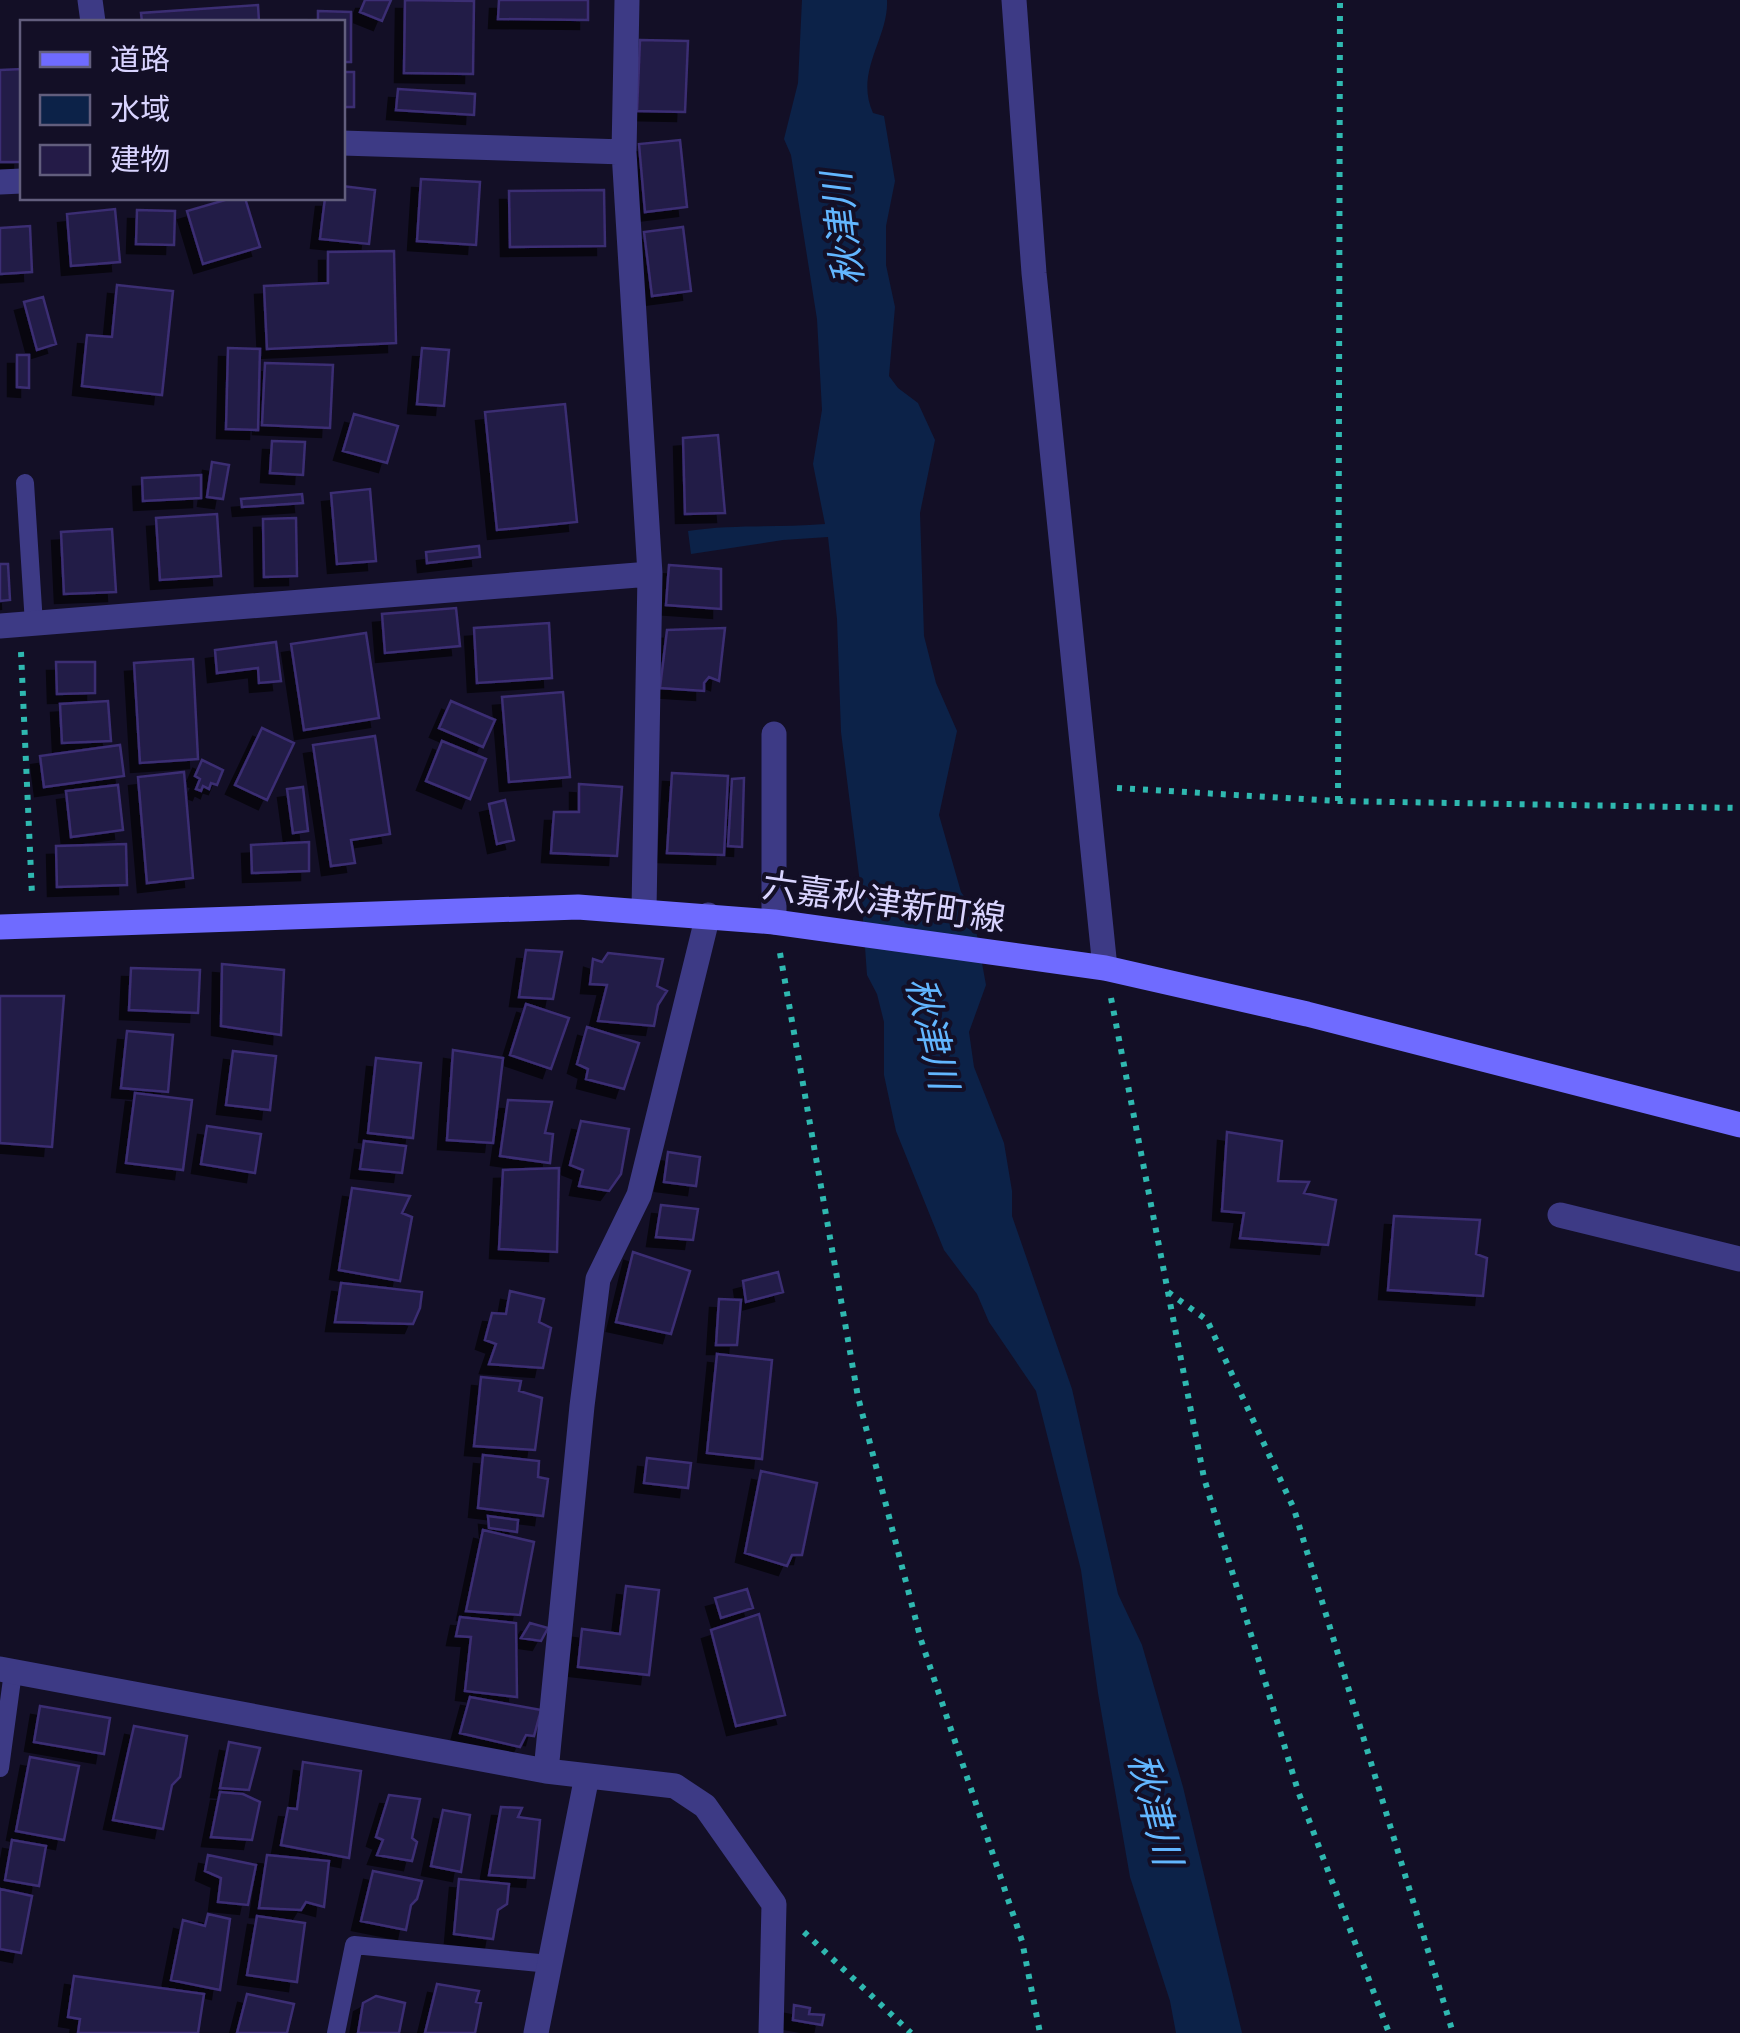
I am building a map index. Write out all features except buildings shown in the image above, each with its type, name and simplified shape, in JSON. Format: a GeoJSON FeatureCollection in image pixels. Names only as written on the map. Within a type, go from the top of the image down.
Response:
{"type":"FeatureCollection","features":[{"type":"Feature","properties":{"kind":"main road","name":"六嘉秋津新町線"},"geometry":{"type":"LineString","coordinates":[[0,927],[578,907],[774,922],[1105,968],[1306,1014],[1740,1125]]}},
{"type":"Feature","properties":{"kind":"street"},"geometry":{"type":"LineString","coordinates":[[628,0],[624,152],[650,574],[644,910]]}},
{"type":"Feature","properties":{"kind":"street"},"geometry":{"type":"LineString","coordinates":[[1014,0],[1034,272],[1105,968]]}},
{"type":"Feature","properties":{"kind":"street"},"geometry":{"type":"LineString","coordinates":[[345,143],[624,152]]}},
{"type":"Feature","properties":{"kind":"street"},"geometry":{"type":"LineString","coordinates":[[18,625],[650,574]]}},
{"type":"Feature","properties":{"kind":"street"},"geometry":{"type":"LineString","coordinates":[[774,734],[774,922]]}},
{"type":"Feature","properties":{"kind":"street"},"geometry":{"type":"LineString","coordinates":[[546,1771],[598,1279],[639,1196],[708,915]]}},
{"type":"Feature","properties":{"kind":"street"},"geometry":{"type":"LineString","coordinates":[[1560,1215],[1740,1260]]}},
{"type":"Feature","properties":{"kind":"street"},"geometry":{"type":"LineString","coordinates":[[6,1670],[546,1771],[675,1786],[704,1806],[774,1904],[771,2033]]}},
{"type":"Feature","properties":{"kind":"street"},"geometry":{"type":"LineString","coordinates":[[536,2033],[587,1776]]}},
{"type":"Feature","properties":{"kind":"lane"},"geometry":{"type":"LineString","coordinates":[[18,625],[24,483]]}},
{"type":"Feature","properties":{"kind":"lane"},"geometry":{"type":"LineString","coordinates":[[0,1768],[6,1670]]}},
{"type":"Feature","properties":{"kind":"lane"},"geometry":{"type":"LineString","coordinates":[[336,2033],[354,1945],[550,1964]]}},
{"type":"Feature","properties":{"kind":"path"},"geometry":{"type":"LineString","coordinates":[[1338,801],[1340,0]]}},
{"type":"Feature","properties":{"kind":"path"},"geometry":{"type":"LineString","coordinates":[[18,625],[33,926]]}},
{"type":"Feature","properties":{"kind":"path"},"geometry":{"type":"LineString","coordinates":[[1086,786],[1338,801],[1740,808]]}},
{"type":"Feature","properties":{"kind":"path"},"geometry":{"type":"LineString","coordinates":[[774,922],[858,1397],[921,1640],[1022,1941],[1040,2033]]}},
{"type":"Feature","properties":{"kind":"path"},"geometry":{"type":"LineString","coordinates":[[1105,968],[1204,1478],[1298,1791],[1389,2033]]}},
{"type":"Feature","properties":{"kind":"path"},"geometry":{"type":"LineString","coordinates":[[1167,1292],[1207,1320],[1294,1509],[1452,2033]]}},
{"type":"Feature","properties":{"kind":"path"},"geometry":{"type":"LineString","coordinates":[[774,1904],[911,2033]]}},
{"type":"Feature","properties":{"kind":"water","name":"秋津川"},"geometry":{"type":"Polygon","coordinates":[[[802,0],[887,0],[867,83],[873,113],[884,116],[895,181],[886,226],[886,265],[895,307],[889,376],[918,403],[935,440],[920,513],[924,636],[936,683],[957,731],[939,815],[961,892],[972,908],[986,985],[969,1032],[974,1067],[1004,1143],[1012,1216],[1072,1389],[1118,1594],[1142,1645],[1183,1787],[1242,2033],[1176,2033],[1170,2001],[1130,1877],[1081,1570],[1036,1391],[989,1322],[977,1294],[944,1250],[896,1131],[884,1075],[884,1022],[867,975],[841,732],[837,619],[828,537],[691,554],[688,531],[825,524],[813,464],[822,410],[817,319],[791,155],[784,139],[798,83],[802,0]]]}}]}
